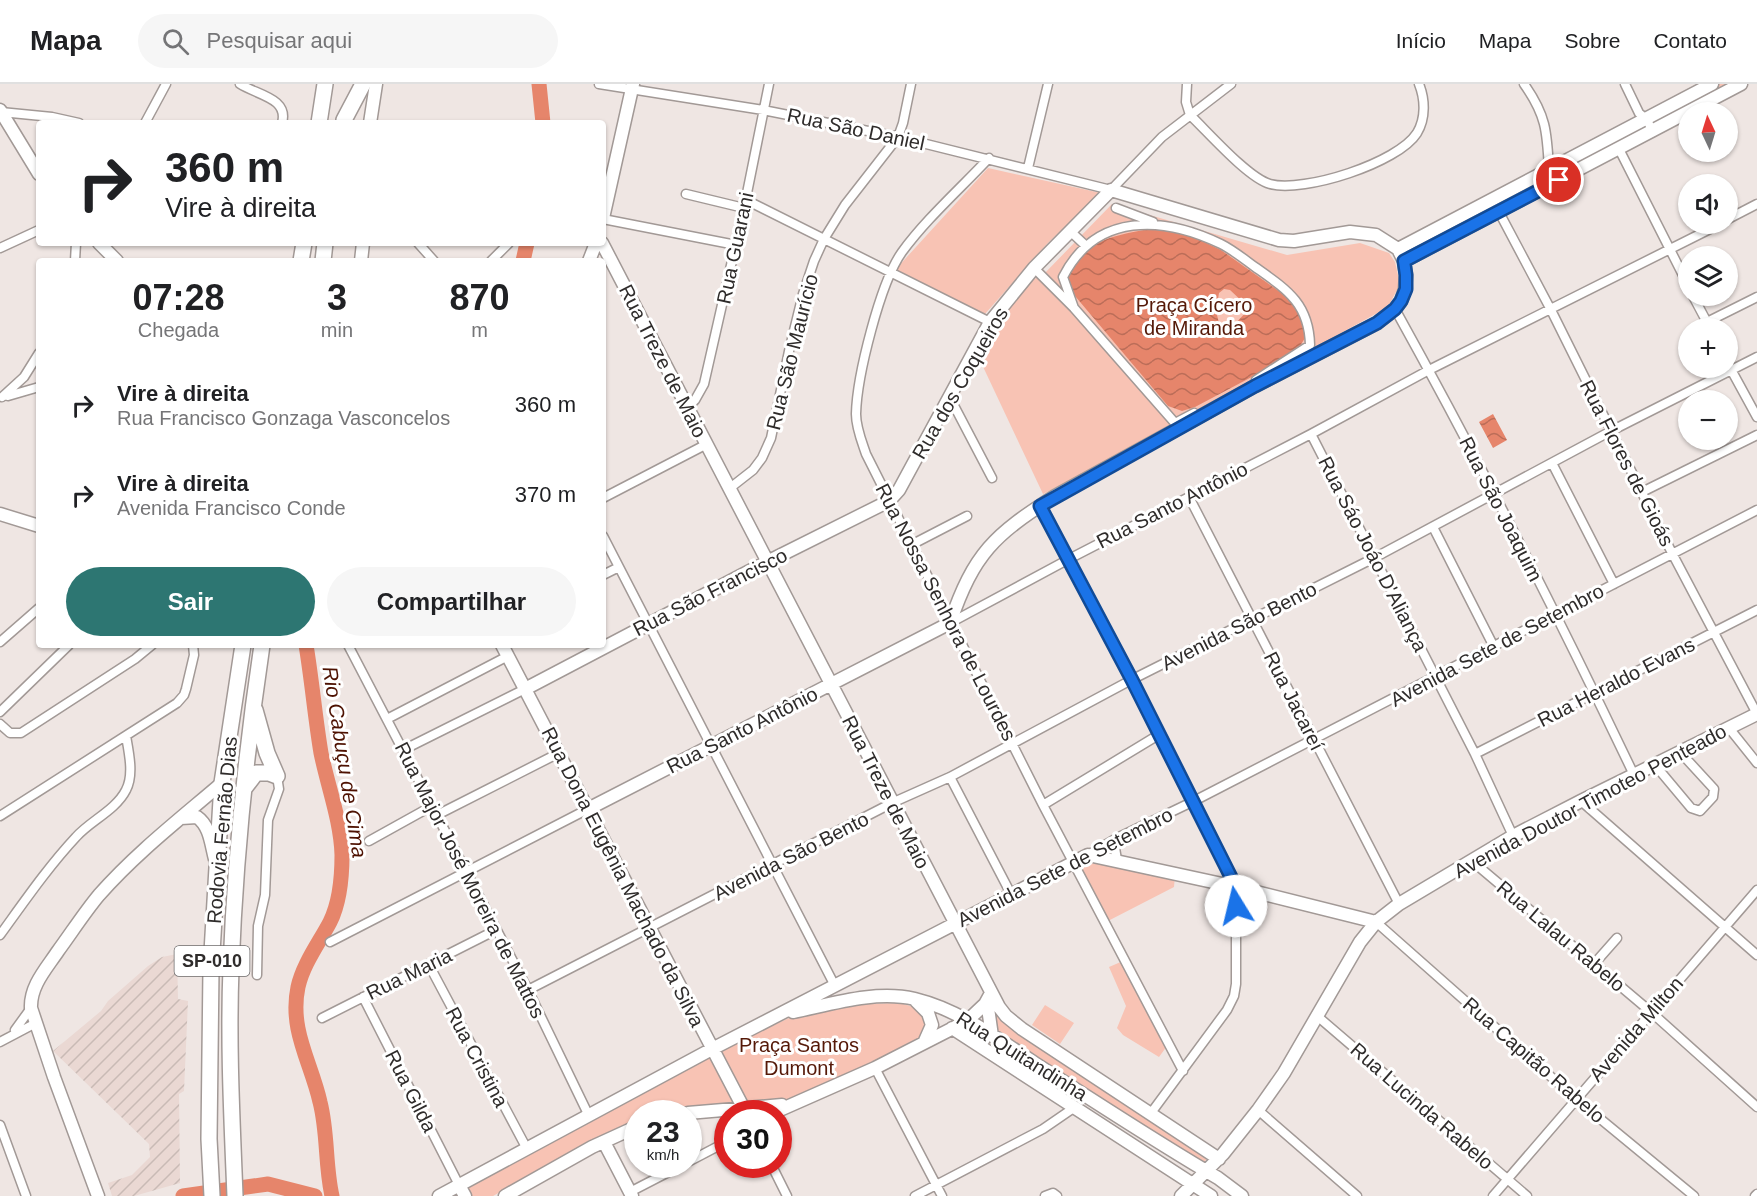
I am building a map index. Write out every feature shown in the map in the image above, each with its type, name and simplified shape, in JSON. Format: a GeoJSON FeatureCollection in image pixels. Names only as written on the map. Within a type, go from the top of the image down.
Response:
{"type":"FeatureCollection","features":[{"type":"Feature","properties":{"kind":"highway"},"geometry":{"type":"LineString","coordinates":[[319,120],[325,84]]}},
{"type":"Feature","properties":{"kind":"highway"},"geometry":{"type":"LineString","coordinates":[[344,120],[349,84]]}},
{"type":"Feature","properties":{"kind":"highway"},"geometry":{"type":"LineString","coordinates":[[345,120],[363,84]]}},
{"type":"Feature","properties":{"kind":"highway","name":"Rodovia Fernão Dias"},"geometry":{"type":"LineString","coordinates":[[212,1196],[209,1139],[211,969],[222,783],[243,648]]}},
{"type":"Feature","properties":{"kind":"highway","name":"Rodovia Fernão Dias"},"geometry":{"type":"LineString","coordinates":[[235,1196],[232,1139],[231,968],[243,790],[262,648]]}},
{"type":"Feature","properties":{"kind":"highway"},"geometry":{"type":"LineString","coordinates":[[253,705],[267,753],[277,776]]}},
{"type":"Feature","properties":{"kind":"highway"},"geometry":{"type":"LineString","coordinates":[[243,790],[256,774],[269,773],[277,776]]}},
{"type":"Feature","properties":{"kind":"street"},"geometry":{"type":"LineString","coordinates":[[147,120],[166,84]]}},
{"type":"Feature","properties":{"kind":"street"},"geometry":{"type":"LineString","coordinates":[[240,84],[279,103],[284,113],[283,120]]}},
{"type":"Feature","properties":{"kind":"street"},"geometry":{"type":"LineString","coordinates":[[370,120],[376,84]]}},
{"type":"Feature","properties":{"kind":"street","name":"Rua São Daniel"},"geometry":{"type":"LineString","coordinates":[[599,84],[632,87],[763,110],[897,137],[1111,190]]}},
{"type":"Feature","properties":{"kind":"street","name":"Rua Guarani"},"geometry":{"type":"LineString","coordinates":[[688,407],[704,384],[745,204],[769,84]]}},
{"type":"Feature","properties":{"kind":"street","name":"Rua São Maurício"},"geometry":{"type":"LineString","coordinates":[[730,488],[753,470],[762,458],[771,438],[803,294],[824,239],[845,205],[897,137],[903,123],[911,84]]}},
{"type":"Feature","properties":{"kind":"street"},"geometry":{"type":"LineString","coordinates":[[1028,168],[1048,84]]}},
{"type":"Feature","properties":{"kind":"street"},"geometry":{"type":"LineString","coordinates":[[1186,84],[1186,102],[1190,115],[1254,176],[1268,183],[1282,186],[1329,179],[1350,173],[1408,144],[1417,133],[1424,108],[1419,84]]}},
{"type":"Feature","properties":{"kind":"street"},"geometry":{"type":"LineString","coordinates":[[950,623],[973,567],[1002,532],[1040,506],[1255,386],[1377,323],[1395,309],[1406,289],[1404,261],[1398,249],[1376,235],[1362,232],[1294,241],[1279,240],[1111,190],[1162,137],[1231,84]]}},
{"type":"Feature","properties":{"kind":"street"},"geometry":{"type":"LineString","coordinates":[[1524,84],[1537,103],[1546,125],[1549,169]]}},
{"type":"Feature","properties":{"kind":"street"},"geometry":{"type":"LineString","coordinates":[[1625,84],[1639,113],[1647,120],[1653,132]]}},
{"type":"Feature","properties":{"kind":"street"},"geometry":{"type":"LineString","coordinates":[[1398,249],[1712,84]]}},
{"type":"Feature","properties":{"kind":"street"},"geometry":{"type":"LineString","coordinates":[[1404,261],[1741,84]]}},
{"type":"Feature","properties":{"kind":"street"},"geometry":{"type":"LineString","coordinates":[[606,204],[632,87]]}},
{"type":"Feature","properties":{"kind":"street"},"geometry":{"type":"LineString","coordinates":[[0,111],[66,120]]}},
{"type":"Feature","properties":{"kind":"street"},"geometry":{"type":"LineString","coordinates":[[0,111],[36,169]]}},
{"type":"Feature","properties":{"kind":"street"},"geometry":{"type":"LineString","coordinates":[[1619,149],[1678,265]]}},
{"type":"Feature","properties":{"kind":"street","name":"Rua Nossa Senhora de Lourdes"},"geometry":{"type":"LineString","coordinates":[[989,158],[916,234],[890,273],[871,330],[858,394],[856,416],[866,454],[889,501],[1043,805],[1183,1071]]}},
{"type":"Feature","properties":{"kind":"street","name":"Rua dos Coqueiros"},"geometry":{"type":"LineString","coordinates":[[889,501],[898,490],[990,322],[1034,268],[1111,190]]}},
{"type":"Feature","properties":{"kind":"street"},"geometry":{"type":"LineString","coordinates":[[686,194],[745,204],[824,239],[990,322]]}},
{"type":"Feature","properties":{"kind":"street"},"geometry":{"type":"LineString","coordinates":[[1738,214],[1757,204]]}},
{"type":"Feature","properties":{"kind":"street"},"geometry":{"type":"LineString","coordinates":[[1034,268],[1074,308],[1175,423],[1254,381],[1310,345],[1310,327],[1303,311],[1289,293],[1223,244],[1179,227],[1156,224],[1116,208]]}},
{"type":"Feature","properties":{"kind":"street","name":"Rua Flores de Gioás"},"geometry":{"type":"LineString","coordinates":[[1499,212],[1551,310],[1672,553],[1757,714]]}},
{"type":"Feature","properties":{"kind":"street"},"geometry":{"type":"LineString","coordinates":[[606,219],[736,245]]}},
{"type":"Feature","properties":{"kind":"street"},"geometry":{"type":"LineString","coordinates":[[1074,308],[1063,278],[1068,267],[1086,246],[1109,231],[1156,224]]}},
{"type":"Feature","properties":{"kind":"street"},"geometry":{"type":"LineString","coordinates":[[0,248],[36,231]]}},
{"type":"Feature","properties":{"kind":"street"},"geometry":{"type":"LineString","coordinates":[[1070,231],[1086,246]]}},
{"type":"Feature","properties":{"kind":"street","name":"Rua Santo Antônio"},"geometry":{"type":"LineString","coordinates":[[330,942],[831,685],[1429,370],[1700,234]]}},
{"type":"Feature","properties":{"kind":"street"},"geometry":{"type":"LineString","coordinates":[[1412,242],[1411,250],[1418,254]]}},
{"type":"Feature","properties":{"kind":"street"},"geometry":{"type":"LineString","coordinates":[[102,246],[114,258]]}},
{"type":"Feature","properties":{"kind":"street"},"geometry":{"type":"LineString","coordinates":[[421,246],[431,258]]}},
{"type":"Feature","properties":{"kind":"street"},"geometry":{"type":"LineString","coordinates":[[494,258],[506,246]]}},
{"type":"Feature","properties":{"kind":"street","name":"Rua Treze de Maio"},"geometry":{"type":"LineString","coordinates":[[604,246],[955,924],[989,997],[1006,1016],[1022,1029],[1219,1159]]}},
{"type":"Feature","properties":{"kind":"street"},"geometry":{"type":"LineString","coordinates":[[1720,318],[1757,297]]}},
{"type":"Feature","properties":{"kind":"street","name":"Rua São Joaquim"},"geometry":{"type":"LineString","coordinates":[[1395,309],[1494,494],[1634,775]]}},
{"type":"Feature","properties":{"kind":"street","name":"Avenida São Bento"},"geometry":{"type":"LineString","coordinates":[[1738,364],[1757,357]]}},
{"type":"Feature","properties":{"kind":"street"},"geometry":{"type":"LineString","coordinates":[[1,398],[24,377],[36,358]]}},
{"type":"Feature","properties":{"kind":"street","name":"Avenida São Bento"},"geometry":{"type":"LineString","coordinates":[[528,990],[892,803],[950,777],[1132,680],[1374,558],[1710,378]]}},
{"type":"Feature","properties":{"kind":"street"},"geometry":{"type":"LineString","coordinates":[[1736,378],[1757,417]]}},
{"type":"Feature","properties":{"kind":"street"},"geometry":{"type":"LineString","coordinates":[[1,398],[36,388]]}},
{"type":"Feature","properties":{"kind":"street"},"geometry":{"type":"LineString","coordinates":[[949,396],[992,478]]}},
{"type":"Feature","properties":{"kind":"street","name":"Rua Sáo Joáo D'Aliança"},"geometry":{"type":"LineString","coordinates":[[1311,434],[1475,754],[1514,836]]}},
{"type":"Feature","properties":{"kind":"street"},"geometry":{"type":"LineString","coordinates":[[1642,492],[1757,435]]}},
{"type":"Feature","properties":{"kind":"street"},"geometry":{"type":"LineString","coordinates":[[606,496],[706,444]]}},
{"type":"Feature","properties":{"kind":"street"},"geometry":{"type":"LineString","coordinates":[[1552,463],[1614,584]]}},
{"type":"Feature","properties":{"kind":"street","name":"Rua Jacareí"},"geometry":{"type":"LineString","coordinates":[[1189,497],[1399,904]]}},
{"type":"Feature","properties":{"kind":"street","name":"Rua São Francisco"},"geometry":{"type":"LineString","coordinates":[[606,646],[889,501]]}},
{"type":"Feature","properties":{"kind":"street"},"geometry":{"type":"LineString","coordinates":[[1040,506],[1160,734],[1236,887],[1234,996],[1227,1010],[1151,1113]]}},
{"type":"Feature","properties":{"kind":"street","name":"Avenida Sete de Setembro"},"geometry":{"type":"LineString","coordinates":[[439,1196],[462,1191],[526,1149],[712,1049],[1012,896],[1117,838],[1314,740],[1757,510]]}},
{"type":"Feature","properties":{"kind":"street"},"geometry":{"type":"LineString","coordinates":[[0,514],[36,525]]}},
{"type":"Feature","properties":{"kind":"street"},"geometry":{"type":"LineString","coordinates":[[911,545],[967,516]]}},
{"type":"Feature","properties":{"kind":"street"},"geometry":{"type":"LineString","coordinates":[[1432,527],[1494,647]]}},
{"type":"Feature","properties":{"kind":"street"},"geometry":{"type":"LineString","coordinates":[[606,542],[835,986]]}},
{"type":"Feature","properties":{"kind":"street"},"geometry":{"type":"LineString","coordinates":[[606,574],[619,567]]}},
{"type":"Feature","properties":{"kind":"street","name":"Rua Heraldo Evans"},"geometry":{"type":"LineString","coordinates":[[1475,754],[1757,610]]}},
{"type":"Feature","properties":{"kind":"street"},"geometry":{"type":"LineString","coordinates":[[0,642],[36,611]]}},
{"type":"Feature","properties":{"kind":"street"},"geometry":{"type":"LineString","coordinates":[[0,712],[66,648]]}},
{"type":"Feature","properties":{"kind":"street"},"geometry":{"type":"LineString","coordinates":[[0,724],[10,733],[21,733],[126,665],[148,648]]}},
{"type":"Feature","properties":{"kind":"street"},"geometry":{"type":"LineString","coordinates":[[0,816],[182,698],[190,675],[193,648]]}},
{"type":"Feature","properties":{"kind":"street","name":"Rua Major José Moreira de Mattos"},"geometry":{"type":"LineString","coordinates":[[350,648],[528,990],[589,1116]]}},
{"type":"Feature","properties":{"kind":"street","name":"Rua São Francisco"},"geometry":{"type":"LineString","coordinates":[[403,750],[602,648]]}},
{"type":"Feature","properties":{"kind":"street"},"geometry":{"type":"LineString","coordinates":[[387,719],[505,651]]}},
{"type":"Feature","properties":{"kind":"street","name":"Rua Dona Eugênia Machado da Silva"},"geometry":{"type":"LineString","coordinates":[[505,651],[738,1100]]}},
{"type":"Feature","properties":{"kind":"street","name":"Avenida Doutor Timoteo Penteado"},"geometry":{"type":"LineString","coordinates":[[1181,1196],[1219,1159],[1258,1110],[1284,1073],[1360,942],[1376,922],[1399,904],[1514,836],[1757,714]]}},
{"type":"Feature","properties":{"kind":"street"},"geometry":{"type":"LineString","coordinates":[[1729,728],[1757,763]]}},
{"type":"Feature","properties":{"kind":"street"},"geometry":{"type":"LineString","coordinates":[[1043,805],[1160,734]]}},
{"type":"Feature","properties":{"kind":"street"},"geometry":{"type":"LineString","coordinates":[[0,935],[44,875],[76,837],[126,790],[130,772],[126,736]]}},
{"type":"Feature","properties":{"kind":"street"},"geometry":{"type":"LineString","coordinates":[[1655,765],[1691,808],[1700,812],[1713,796],[1714,789],[1680,752]]}},
{"type":"Feature","properties":{"kind":"street"},"geometry":{"type":"LineString","coordinates":[[437,815],[559,753]]}},
{"type":"Feature","properties":{"kind":"street"},"geometry":{"type":"LineString","coordinates":[[257,975],[258,926],[265,895],[268,820],[279,789],[277,776]]}},
{"type":"Feature","properties":{"kind":"street"},"geometry":{"type":"LineString","coordinates":[[950,777],[1012,896]]}},
{"type":"Feature","properties":{"kind":"street"},"geometry":{"type":"LineString","coordinates":[[96,1195],[54,1077],[31,1008],[30,998],[39,978],[88,910],[126,867],[177,819],[222,783]]}},
{"type":"Feature","properties":{"kind":"street"},"geometry":{"type":"LineString","coordinates":[[1581,801],[1757,955]]}},
{"type":"Feature","properties":{"kind":"street"},"geometry":{"type":"LineString","coordinates":[[369,841],[432,806]]}},
{"type":"Feature","properties":{"kind":"street"},"geometry":{"type":"LineString","coordinates":[[177,819],[190,816],[202,821],[209,835],[218,871]]}},
{"type":"Feature","properties":{"kind":"street"},"geometry":{"type":"LineString","coordinates":[[1117,838],[1115,848],[1117,860]]}},
{"type":"Feature","properties":{"kind":"street"},"geometry":{"type":"LineString","coordinates":[[1088,855],[1236,887],[1376,922]]}},
{"type":"Feature","properties":{"kind":"street","name":"Rua Lalau Rabelo"},"geometry":{"type":"LineString","coordinates":[[1472,861],[1651,1012],[1757,1107]]}},
{"type":"Feature","properties":{"kind":"street","name":"Avenida Milton"},"geometry":{"type":"LineString","coordinates":[[1493,1196],[1575,1098],[1757,890]]}},
{"type":"Feature","properties":{"kind":"street","name":"Rua Capitão Rabelo"},"geometry":{"type":"LineString","coordinates":[[1376,922],[1575,1098],[1694,1196]]}},
{"type":"Feature","properties":{"kind":"street","name":"Rua Maria"},"geometry":{"type":"LineString","coordinates":[[322,1018],[496,930]]}},
{"type":"Feature","properties":{"kind":"street"},"geometry":{"type":"LineString","coordinates":[[1594,964],[1617,938]]}},
{"type":"Feature","properties":{"kind":"street","name":"Rua Cristina"},"geometry":{"type":"LineString","coordinates":[[429,965],[526,1149]]}},
{"type":"Feature","properties":{"kind":"street","name":"Rua Gilda"},"geometry":{"type":"LineString","coordinates":[[363,997],[462,1191]]}},
{"type":"Feature","properties":{"kind":"street","name":"Rua Quitandinha"},"geometry":{"type":"LineString","coordinates":[[777,1016],[849,1000],[879,997],[914,999],[947,1010],[992,1036],[1242,1196]]}},
{"type":"Feature","properties":{"kind":"street"},"geometry":{"type":"LineString","coordinates":[[792,1104],[875,1068],[967,1021],[989,997]]}},
{"type":"Feature","properties":{"kind":"street"},"geometry":{"type":"LineString","coordinates":[[989,997],[992,1036]]}},
{"type":"Feature","properties":{"kind":"street"},"geometry":{"type":"LineString","coordinates":[[914,999],[931,1019],[931,1031],[924,1043]]}},
{"type":"Feature","properties":{"kind":"street"},"geometry":{"type":"LineString","coordinates":[[10,1035],[31,1008]]}},
{"type":"Feature","properties":{"kind":"street","name":"Rua Lucinda Rabelo"},"geometry":{"type":"LineString","coordinates":[[1316,1015],[1527,1196]]}},
{"type":"Feature","properties":{"kind":"street"},"geometry":{"type":"LineString","coordinates":[[0,1042],[36,1023]]}},
{"type":"Feature","properties":{"kind":"street","name":"Rua Quitandinha"},"geometry":{"type":"LineString","coordinates":[[952,1028],[1210,1196]]}},
{"type":"Feature","properties":{"kind":"street"},"geometry":{"type":"LineString","coordinates":[[875,1068],[942,1196]]}},
{"type":"Feature","properties":{"kind":"street"},"geometry":{"type":"LineString","coordinates":[[792,1102],[803,1099]]}},
{"type":"Feature","properties":{"kind":"street"},"geometry":{"type":"LineString","coordinates":[[915,1196],[1043,1130],[1075,1107]]}},
{"type":"Feature","properties":{"kind":"street"},"geometry":{"type":"LineString","coordinates":[[1258,1110],[1357,1196]]}},
{"type":"Feature","properties":{"kind":"street"},"geometry":{"type":"LineString","coordinates":[[0,1125],[26,1196]]}},
{"type":"Feature","properties":{"kind":"street"},"geometry":{"type":"LineString","coordinates":[[504,1196],[624,1133]]}},
{"type":"Feature","properties":{"kind":"street"},"geometry":{"type":"LineString","coordinates":[[604,1142],[631,1194],[659,1178]]}},
{"type":"Feature","properties":{"kind":"street"},"geometry":{"type":"LineString","coordinates":[[778,1178],[787,1196]]}},
{"type":"Feature","properties":{"kind":"shaded area"},"geometry":{"type":"Polygon","coordinates":[[[177,954],[178,999],[188,1001],[184,1091],[179,1094],[180,1183],[134,1196],[112,1196],[108,1183],[132,1175],[150,1157],[149,1144],[53,1051],[101,1011],[108,1001],[148,966],[162,957],[177,954]]]}},
{"type":"Feature","properties":{"kind":"green space"},"geometry":{"type":"Polygon","coordinates":[[[1719,84],[1734,84],[1700,102],[1685,102],[1719,84]]]}},
{"type":"Feature","properties":{"kind":"green space"},"geometry":{"type":"Polygon","coordinates":[[[1678,106],[1678,114],[1415,253],[1411,246],[1678,106]]]}},
{"type":"Feature","properties":{"kind":"green space"},"geometry":{"type":"Polygon","coordinates":[[[988,168],[1101,193],[1048,243],[985,314],[895,270],[988,168]]]}},
{"type":"Feature","properties":{"kind":"green space","name":"Praça Cícero de Miranda"},"geometry":{"type":"Polygon","coordinates":[[[1112,204],[1287,255],[1360,243],[1389,253],[1395,262],[1400,284],[1388,307],[1148,440],[1043,494],[978,356],[1014,298],[1032,280],[1042,276],[1112,204]]]}},
{"type":"Feature","properties":{"kind":"green space"},"geometry":{"type":"Polygon","coordinates":[[[1092,858],[1175,875],[1174,887],[1106,922],[1077,867],[1092,858]]]}},
{"type":"Feature","properties":{"kind":"green space"},"geometry":{"type":"Polygon","coordinates":[[[1123,961],[1167,1046],[1159,1057],[1123,1035],[1117,1028],[1126,1006],[1109,967],[1123,961]]]}},
{"type":"Feature","properties":{"kind":"green space","name":"Praça Santos Dumont"},"geometry":{"type":"Polygon","coordinates":[[[900,1003],[917,1008],[929,1020],[921,1038],[908,1048],[787,1100],[714,1100],[714,1110],[702,1111],[702,1100],[626,1100],[729,1046],[789,1018],[856,1004],[900,1003]]]}},
{"type":"Feature","properties":{"kind":"green space"},"geometry":{"type":"Polygon","coordinates":[[[1045,1005],[1074,1023],[1060,1044],[1032,1025],[1045,1005]]]}},
{"type":"Feature","properties":{"kind":"green space"},"geometry":{"type":"Polygon","coordinates":[[[991,1011],[1210,1154],[1201,1167],[993,1035],[991,1011]]]}},
{"type":"Feature","properties":{"kind":"green space","name":"Praça Santos Dumont"},"geometry":{"type":"Polygon","coordinates":[[[624,1101],[624,1128],[572,1152],[493,1196],[444,1196],[624,1101]]]}},
{"type":"Feature","properties":{"kind":"water","name":"Praça Cícero de Miranda"},"geometry":{"type":"Polygon","coordinates":[[[1153,228],[1182,231],[1221,250],[1290,299],[1304,323],[1305,338],[1295,354],[1195,407],[1182,411],[1168,406],[1075,296],[1067,280],[1082,255],[1091,247],[1113,237],[1153,228]],[[1224,289],[1219,293],[1216,311],[1219,323],[1226,328],[1235,324],[1247,311],[1246,305],[1230,290],[1224,289]]]}},
{"type":"Feature","properties":{"kind":"water"},"geometry":{"type":"Polygon","coordinates":[[[1493,414],[1507,440],[1493,448],[1479,422],[1493,414]]]}},
{"type":"Feature","properties":{"kind":"waterway","name":"Rio Cabuçu de Cima"},"geometry":{"type":"LineString","coordinates":[[539,84],[543,120]]}},
{"type":"Feature","properties":{"kind":"waterway","name":"Rio Cabuçu de Cima"},"geometry":{"type":"LineString","coordinates":[[524,258],[526,246]]}},
{"type":"Feature","properties":{"kind":"waterway","name":"Rio Cabuçu de Cima"},"geometry":{"type":"LineString","coordinates":[[306,648],[321,753],[339,830],[342,863],[336,906],[300,978],[296,1017],[302,1046],[323,1114],[332,1196]]}},
{"type":"Feature","properties":{"kind":"waterway"},"geometry":{"type":"LineString","coordinates":[[183,1196],[268,1184],[315,1196]]}},
{"type":"Feature","properties":{"kind":"route"},"geometry":{"type":"LineString","coordinates":[[1236,906],[1236,887],[1132,680],[1040,506],[1255,386],[1377,323],[1395,309],[1401,301],[1406,289],[1404,261],[1559,180]]}}]}
